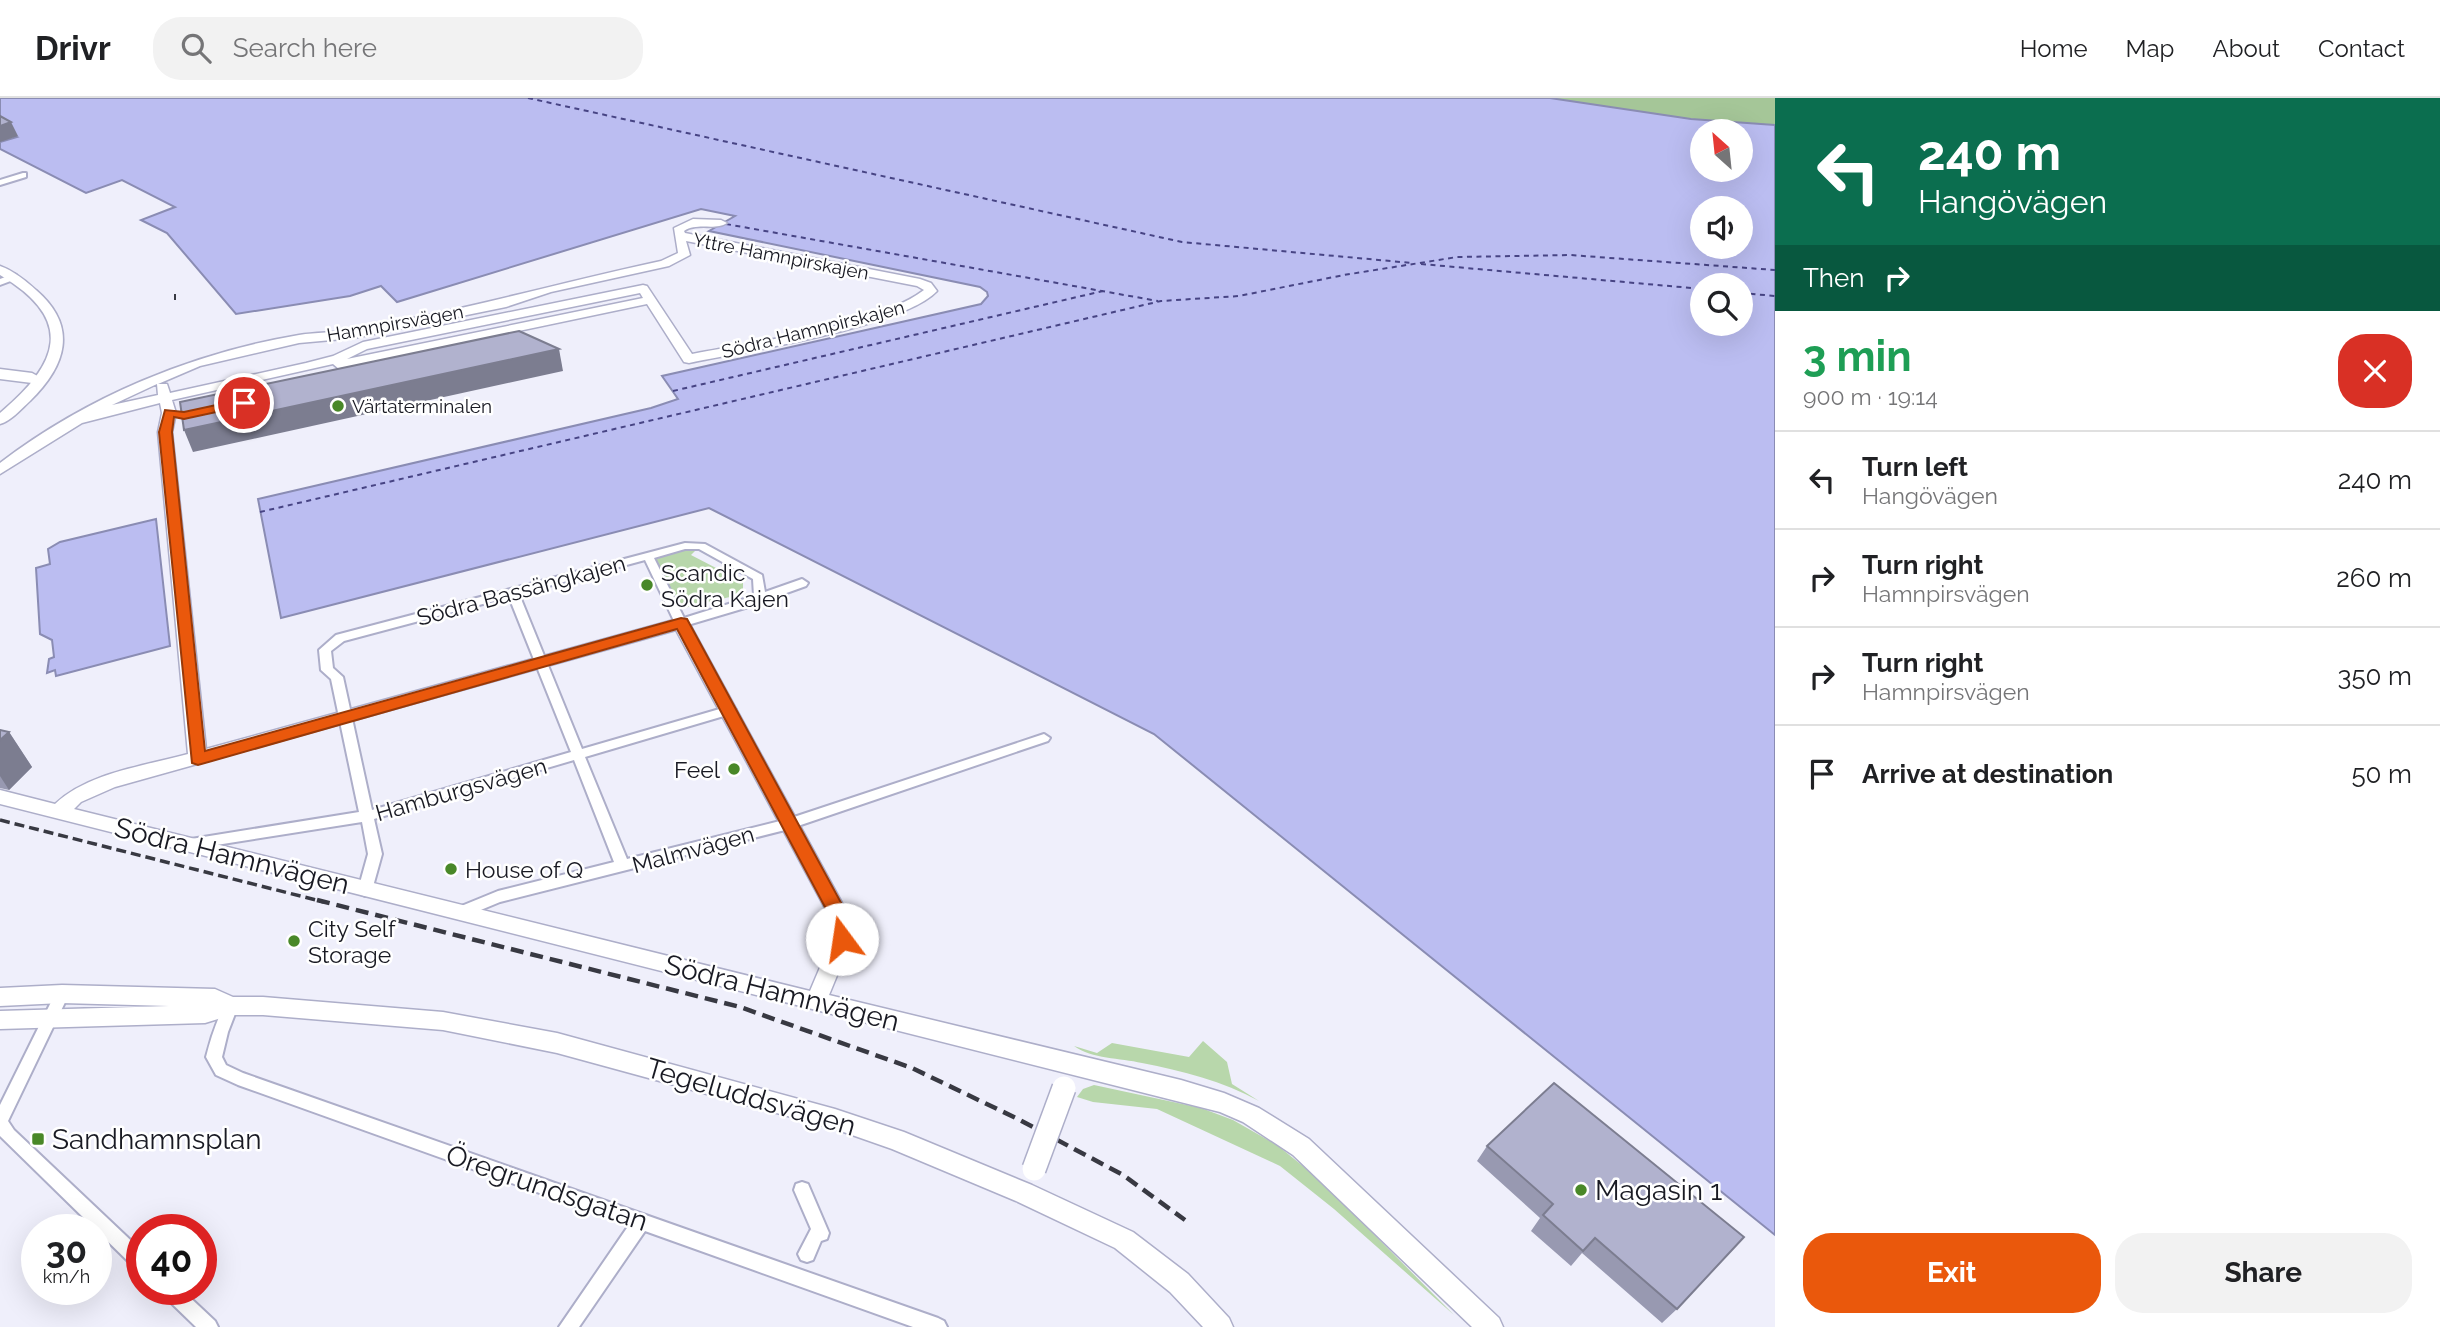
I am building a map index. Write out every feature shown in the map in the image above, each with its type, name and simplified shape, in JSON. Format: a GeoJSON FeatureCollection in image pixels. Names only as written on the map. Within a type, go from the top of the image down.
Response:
{"type":"FeatureCollection","features":[{"type":"Feature","properties":{"kind":"highway"},"geometry":{"type":"LineString","coordinates":[[0,374],[36,379]]}},
{"type":"Feature","properties":{"kind":"main road","name":"Yttre Hamnpirskajen"},"geometry":{"type":"LineString","coordinates":[[721,223],[687,224],[678,230],[680,236],[920,283],[932,291]]}},
{"type":"Feature","properties":{"kind":"main road","name":"Hamnpirsvägen"},"geometry":{"type":"LineString","coordinates":[[0,470],[22,453],[141,385],[223,355],[299,339],[354,334],[506,303],[548,289],[665,264],[682,257],[685,252],[680,236]]}},
{"type":"Feature","properties":{"kind":"main road"},"geometry":{"type":"LineString","coordinates":[[0,270],[43,301],[57,338],[54,361],[0,413]]}},
{"type":"Feature","properties":{"kind":"main road","name":"Hamnpirsvägen"},"geometry":{"type":"LineString","coordinates":[[78,420],[172,409],[338,359],[363,346],[643,289],[689,359]]}},
{"type":"Feature","properties":{"kind":"main road","name":"Södra Hamnpirskajen"},"geometry":{"type":"LineString","coordinates":[[689,359],[877,317],[917,303],[932,291]]}},
{"type":"Feature","properties":{"kind":"main road"},"geometry":{"type":"LineString","coordinates":[[160,377],[172,409],[165,432],[198,759]]}},
{"type":"Feature","properties":{"kind":"main road"},"geometry":{"type":"LineString","coordinates":[[0,420],[36,379]]}},
{"type":"Feature","properties":{"kind":"main road"},"geometry":{"type":"LineString","coordinates":[[141,385],[172,409]]}},
{"type":"Feature","properties":{"kind":"main road"},"geometry":{"type":"LineString","coordinates":[[58,812],[74,797],[88,790],[681,622],[843,923],[842,939],[816,1001]]}},
{"type":"Feature","properties":{"kind":"main road","name":"Södra Hamnvägen"},"geometry":{"type":"LineString","coordinates":[[0,797],[1224,1103],[1275,1128],[1327,1171],[1490,1327]]}},
{"type":"Feature","properties":{"kind":"main road","name":"Tegeluddsvägen"},"geometry":{"type":"LineString","coordinates":[[0,997],[62,994],[215,998],[231,1006]]}},
{"type":"Feature","properties":{"kind":"main road","name":"Tegeluddsvägen"},"geometry":{"type":"LineString","coordinates":[[0,1020],[205,1014],[231,1006],[346,1011],[423,1018],[500,1030],[557,1043],[835,1119],[896,1140],[1024,1193],[1135,1248],[1180,1283],[1220,1327]]}},
{"type":"Feature","properties":{"kind":"main road"},"geometry":{"type":"LineString","coordinates":[[1024,1193],[1072,1064]]}},
{"type":"Feature","properties":{"kind":"street"},"geometry":{"type":"LineString","coordinates":[[0,183],[23,175]]}},
{"type":"Feature","properties":{"kind":"street"},"geometry":{"type":"LineString","coordinates":[[0,282],[13,277]]}},
{"type":"Feature","properties":{"kind":"street","name":"Södra Bassängkajen"},"geometry":{"type":"LineString","coordinates":[[347,718],[337,677],[327,670],[325,650],[340,638],[685,546],[701,545],[758,578],[760,598]]}},
{"type":"Feature","properties":{"kind":"street"},"geometry":{"type":"LineString","coordinates":[[648,556],[681,622],[802,583]]}},
{"type":"Feature","properties":{"kind":"street"},"geometry":{"type":"LineString","coordinates":[[513,592],[623,867]]}},
{"type":"Feature","properties":{"kind":"street","name":"Hamburgsvägen"},"geometry":{"type":"LineString","coordinates":[[188,845],[369,816],[730,710]]}},
{"type":"Feature","properties":{"kind":"street"},"geometry":{"type":"LineString","coordinates":[[347,718],[375,854],[365,890]]}},
{"type":"Feature","properties":{"kind":"street","name":"Malmvägen"},"geometry":{"type":"LineString","coordinates":[[459,913],[499,897],[789,824],[1044,738]]}},
{"type":"Feature","properties":{"kind":"street"},"geometry":{"type":"LineString","coordinates":[[62,994],[0,1122],[8,1135],[126,1248]]}},
{"type":"Feature","properties":{"kind":"street","name":"Öregrundsgatan"},"geometry":{"type":"LineString","coordinates":[[231,1006],[214,1050],[216,1064],[221,1070],[280,1094],[938,1327]]}},
{"type":"Feature","properties":{"kind":"street"},"geometry":{"type":"LineString","coordinates":[[802,1190],[821,1233],[815,1236],[807,1254]]}},
{"type":"Feature","properties":{"kind":"street"},"geometry":{"type":"LineString","coordinates":[[568,1327],[642,1221]]}},
{"type":"Feature","properties":{"kind":"street"},"geometry":{"type":"LineString","coordinates":[[186,1305],[209,1327]]}},
{"type":"Feature","properties":{"kind":"green space"},"geometry":{"type":"Polygon","coordinates":[[[1550,98],[1775,98],[1775,125],[1754,124],[1754,119],[1691,119],[1550,98]]]}},
{"type":"Feature","properties":{"kind":"green space"},"geometry":{"type":"Polygon","coordinates":[[[695,551],[691,555],[743,582],[743,590],[738,595],[680,609],[655,560],[672,552],[695,551]]]}},
{"type":"Feature","properties":{"kind":"green space"},"geometry":{"type":"Polygon","coordinates":[[[1203,1041],[1227,1062],[1232,1084],[1259,1101],[1202,1077],[1134,1061],[1098,1056],[1074,1046],[1097,1053],[1112,1043],[1189,1057],[1203,1041]]]}},
{"type":"Feature","properties":{"kind":"green space"},"geometry":{"type":"Polygon","coordinates":[[[1094,1085],[1201,1108],[1233,1120],[1277,1145],[1320,1180],[1454,1315],[1334,1209],[1280,1166],[1157,1109],[1093,1102],[1077,1097],[1083,1089],[1094,1085]]]}},
{"type":"Feature","properties":{"kind":"water"},"geometry":{"type":"Polygon","coordinates":[[[0,98],[1550,98],[1691,119],[1690,182],[1754,182],[1754,124],[1775,125],[1775,1235],[1154,734],[709,508],[281,618],[258,499],[651,408],[678,399],[662,376],[981,304],[988,296],[980,287],[709,231],[735,216],[701,209],[397,302],[381,286],[350,296],[236,314],[167,233],[141,220],[175,207],[122,180],[86,193],[0,149],[0,142],[17,137],[0,128],[0,98]]]}},
{"type":"Feature","properties":{"kind":"water"},"geometry":{"type":"Polygon","coordinates":[[[156,519],[170,646],[56,676],[55,670],[47,673],[49,659],[54,657],[52,640],[40,634],[36,568],[50,564],[48,549],[60,542],[156,519]]]}},
{"type":"Feature","properties":{"kind":"building"},"geometry":{"type":"Polygon","coordinates":[[[0,116],[11,122],[0,126],[0,116]]]}},
{"type":"Feature","properties":{"kind":"building"},"geometry":{"type":"Polygon","coordinates":[[[519,331],[559,349],[184,430],[180,402],[519,331]]]}},
{"type":"Feature","properties":{"kind":"building"},"geometry":{"type":"Polygon","coordinates":[[[0,730],[9,732],[0,740],[0,730]]]}},
{"type":"Feature","properties":{"kind":"building","name":"Magasin 1"},"geometry":{"type":"Polygon","coordinates":[[[1554,1083],[1744,1237],[1677,1309],[1595,1238],[1583,1251],[1543,1215],[1553,1204],[1487,1146],[1554,1083]]]}},
{"type":"Feature","properties":{"kind":"ferry route"},"geometry":{"type":"LineString","coordinates":[[528,98],[1182,242],[1412,263]]}},
{"type":"Feature","properties":{"kind":"ferry route"},"geometry":{"type":"LineString","coordinates":[[726,224],[1103,291]]}},
{"type":"Feature","properties":{"kind":"ferry route"},"geometry":{"type":"LineString","coordinates":[[260,512],[1161,301],[1239,296],[1344,275],[1457,257],[1570,255],[1775,270]]}},
{"type":"Feature","properties":{"kind":"ferry route"},"geometry":{"type":"LineString","coordinates":[[1421,264],[1690,288]]}},
{"type":"Feature","properties":{"kind":"ferry route"},"geometry":{"type":"LineString","coordinates":[[673,391],[1103,291]]}},
{"type":"Feature","properties":{"kind":"ferry route"},"geometry":{"type":"LineString","coordinates":[[1103,291],[1158,301]]}},
{"type":"Feature","properties":{"kind":"ferry route"},"geometry":{"type":"LineString","coordinates":[[1753,294],[1775,296]]}},
{"type":"Feature","properties":{"kind":"railway"},"geometry":{"type":"LineString","coordinates":[[175,294],[175,302]]}},
{"type":"Feature","properties":{"kind":"railway"},"geometry":{"type":"LineString","coordinates":[[0,820],[324,902]]}},
{"type":"Feature","properties":{"kind":"railway"},"geometry":{"type":"LineString","coordinates":[[317,900],[740,1007],[912,1068],[1018,1119],[1123,1175],[1185,1220]]}},
{"type":"Feature","properties":{"kind":"place","name":"Värtaterminalen"},"geometry":{"type":"Point","coordinates":[338,406]}},
{"type":"Feature","properties":{"kind":"place","name":"Scandic Södra Kajen"},"geometry":{"type":"Point","coordinates":[647,585]}},
{"type":"Feature","properties":{"kind":"place","name":"Feel"},"geometry":{"type":"Point","coordinates":[734,769]}},
{"type":"Feature","properties":{"kind":"place","name":"House of Q"},"geometry":{"type":"Point","coordinates":[451,869]}},
{"type":"Feature","properties":{"kind":"place","name":"City Self Storage"},"geometry":{"type":"Point","coordinates":[294,941]}},
{"type":"Feature","properties":{"kind":"place","name":"Sandhamnsplan"},"geometry":{"type":"Point","coordinates":[38,1139]}},
{"type":"Feature","properties":{"kind":"place","name":"Magasin 1"},"geometry":{"type":"Point","coordinates":[1581,1190]}},
{"type":"Feature","properties":{"kind":"route"},"geometry":{"type":"LineString","coordinates":[[244,403],[184,415],[169,413],[165,432],[198,759],[681,622],[843,923],[842,939]]}}]}
